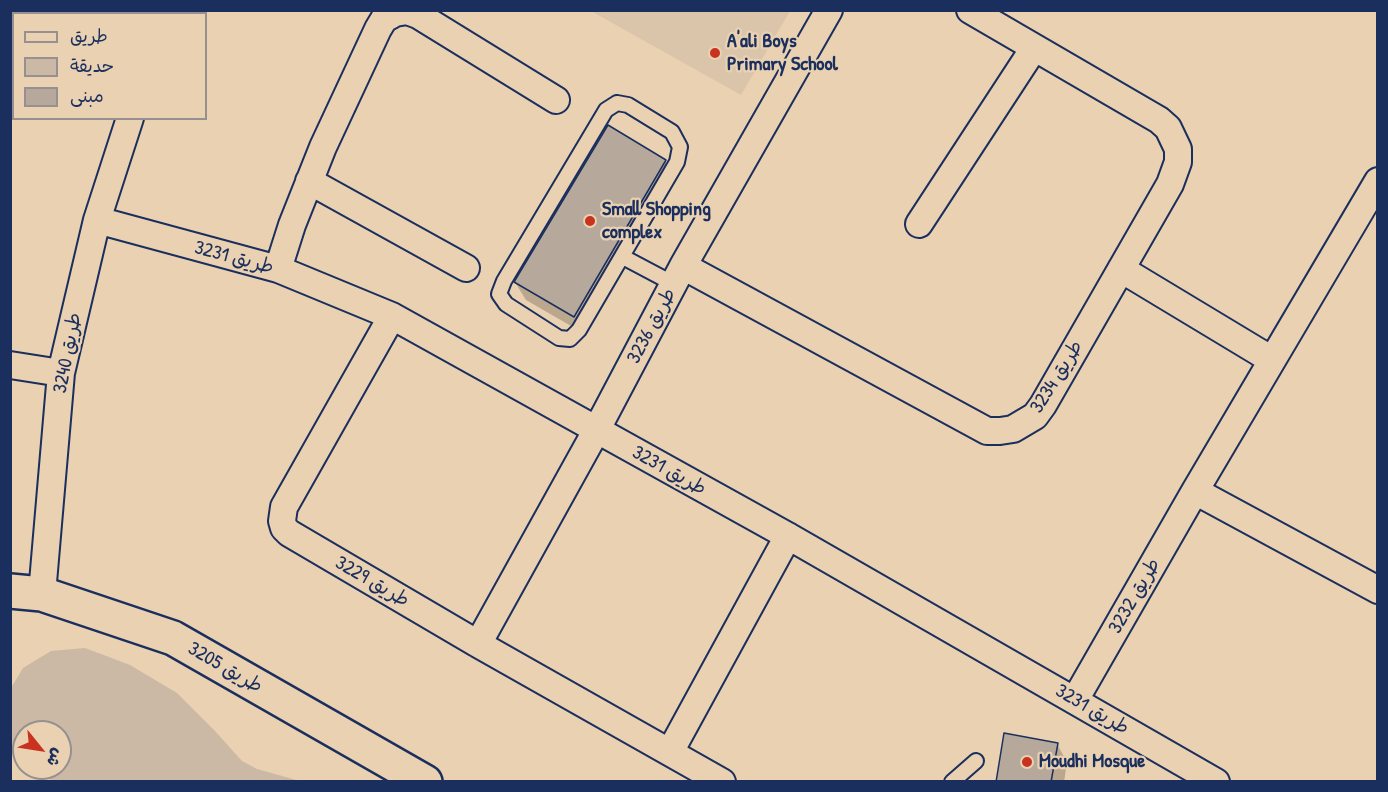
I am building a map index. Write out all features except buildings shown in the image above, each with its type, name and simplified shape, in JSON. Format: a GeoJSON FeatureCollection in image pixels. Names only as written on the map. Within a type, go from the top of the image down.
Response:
{"type":"FeatureCollection","features":[{"type":"Feature","properties":{"kind":"street","name":"طريق 3236"},"geometry":{"type":"LineString","coordinates":[[478,644],[679,275],[829,10]]}},
{"type":"Feature","properties":{"kind":"street","name":"طريق 3234"},"geometry":{"type":"LineString","coordinates":[[679,275],[987,431],[1000,431],[1025,423],[1035,416],[1176,173],[1178,150],[1168,128],[1159,120],[970,10]]}},
{"type":"Feature","properties":{"kind":"street"},"geometry":{"type":"LineString","coordinates":[[278,269],[309,181],[378,29],[384,19],[395,11],[407,11],[418,15],[556,100]]}},
{"type":"Feature","properties":{"kind":"street"},"geometry":{"type":"LineString","coordinates":[[919,224],[1034,48]]}},
{"type":"Feature","properties":{"kind":"street","name":"طريق 3240"},"geometry":{"type":"LineString","coordinates":[[26,593],[61,373],[97,220],[129,120]]}},
{"type":"Feature","properties":{"kind":"street"},"geometry":{"type":"LineString","coordinates":[[309,181],[466,268]]}},
{"type":"Feature","properties":{"kind":"street","name":"طريق 3232"},"geometry":{"type":"LineString","coordinates":[[1075,700],[1377,181]]}},
{"type":"Feature","properties":{"kind":"street","name":"طريق 3231"},"geometry":{"type":"LineString","coordinates":[[97,220],[278,269],[392,316],[788,536],[1216,782]]}},
{"type":"Feature","properties":{"kind":"street"},"geometry":{"type":"LineString","coordinates":[[1121,269],[1272,360]]}},
{"type":"Feature","properties":{"kind":"street","name":"طريق 3229"},"geometry":{"type":"LineString","coordinates":[[392,316],[284,507],[282,521],[289,533],[478,644],[722,782]]}},
{"type":"Feature","properties":{"kind":"street"},"geometry":{"type":"LineString","coordinates":[[10,365],[61,373]]}},
{"type":"Feature","properties":{"kind":"street"},"geometry":{"type":"LineString","coordinates":[[1195,491],[1377,590]]}},
{"type":"Feature","properties":{"kind":"street"},"geometry":{"type":"LineString","coordinates":[[670,752],[788,536]]}},
{"type":"Feature","properties":{"kind":"street","name":"طريق 3205"},"geometry":{"type":"LineString","coordinates":[[26,593],[174,638],[425,782]]}},
{"type":"Feature","properties":{"kind":"lane"},"geometry":{"type":"LineString","coordinates":[[617,104],[628,105],[672,132],[680,147],[677,162],[623,257],[579,330],[570,339],[560,338],[506,304],[499,294],[510,271],[606,110],[617,104]]}},
{"type":"Feature","properties":{"kind":"lane"},"geometry":{"type":"LineString","coordinates":[[623,257],[679,275]]}},
{"type":"Feature","properties":{"kind":"lane"},"geometry":{"type":"LineString","coordinates":[[952,782],[976,761]]}},
{"type":"Feature","properties":{"kind":"shaded area","name":"A'ali Boys Primary School"},"geometry":{"type":"Polygon","coordinates":[[[591,11],[790,11],[741,95],[591,11]]]}},
{"type":"Feature","properties":{"kind":"green space"},"geometry":{"type":"Polygon","coordinates":[[[85,648],[130,665],[177,693],[242,761],[257,769],[300,781],[55,782],[52,780],[72,780],[72,720],[12,720],[11,745],[11,688],[23,668],[51,651],[85,648]]]}},
{"type":"Feature","properties":{"kind":"place","name":"A'ali Boys Primary School"},"geometry":{"type":"Point","coordinates":[715,53]}},
{"type":"Feature","properties":{"kind":"place","name":"Small Shopping complex"},"geometry":{"type":"Point","coordinates":[590,221]}},
{"type":"Feature","properties":{"kind":"place","name":"Moudhi Mosque"},"geometry":{"type":"Point","coordinates":[1027,762]}}]}
